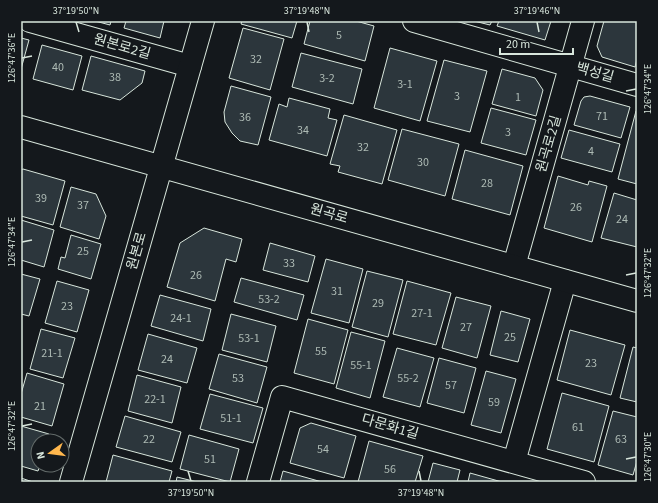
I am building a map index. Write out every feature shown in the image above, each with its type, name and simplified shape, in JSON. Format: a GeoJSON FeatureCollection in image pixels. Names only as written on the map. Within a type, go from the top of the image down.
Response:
{"type":"FeatureCollection","features":[{"type":"Feature","properties":{"kind":"street","name":"원본로2길"},"geometry":{"type":"LineString","coordinates":[[30,21],[190,66]]}},
{"type":"Feature","properties":{"kind":"street","name":"원본로"},"geometry":{"type":"LineString","coordinates":[[71,482],[203,21]]}},
{"type":"Feature","properties":{"kind":"street","name":"백성길"},"geometry":{"type":"LineString","coordinates":[[414,21],[637,85]]}},
{"type":"Feature","properties":{"kind":"street","name":"원곡로2길"},"geometry":{"type":"LineString","coordinates":[[514,266],[583,21]]}},
{"type":"Feature","properties":{"kind":"street","name":"원곡로"},"geometry":{"type":"LineString","coordinates":[[21,127],[637,301]]}},
{"type":"Feature","properties":{"kind":"street"},"geometry":{"type":"LineString","coordinates":[[514,462],[565,281]]}},
{"type":"Feature","properties":{"kind":"street","name":"다문화1길"},"geometry":{"type":"LineString","coordinates":[[258,482],[282,397],[584,482]]}},
{"type":"Feature","properties":{"kind":"building"},"geometry":{"type":"Polygon","coordinates":[[[95,21],[111,21],[110,25],[95,21]]]}},
{"type":"Feature","properties":{"kind":"building"},"geometry":{"type":"Polygon","coordinates":[[[126,21],[164,21],[160,38],[124,28],[126,21]]]}},
{"type":"Feature","properties":{"kind":"building"},"geometry":{"type":"Polygon","coordinates":[[[242,21],[297,21],[292,38],[241,24],[242,21]]]}},
{"type":"Feature","properties":{"kind":"building"},"geometry":{"type":"Polygon","coordinates":[[[310,21],[356,21],[374,26],[365,61],[304,44],[310,21]]]}},
{"type":"Feature","properties":{"kind":"building"},"geometry":{"type":"Polygon","coordinates":[[[474,21],[492,21],[490,25],[474,21]]]}},
{"type":"Feature","properties":{"kind":"building"},"geometry":{"type":"Polygon","coordinates":[[[499,21],[551,21],[545,40],[497,26],[499,21]]]}},
{"type":"Feature","properties":{"kind":"building"},"geometry":{"type":"Polygon","coordinates":[[[604,21],[637,21],[637,59],[635,67],[602,57],[597,46],[604,21]]]}},
{"type":"Feature","properties":{"kind":"building"},"geometry":{"type":"Polygon","coordinates":[[[243,28],[284,39],[270,90],[229,78],[243,28]]]}},
{"type":"Feature","properties":{"kind":"building"},"geometry":{"type":"Polygon","coordinates":[[[21,38],[29,40],[21,69],[21,38]]]}},
{"type":"Feature","properties":{"kind":"building"},"geometry":{"type":"Polygon","coordinates":[[[42,45],[82,56],[73,90],[33,79],[42,45]]]}},
{"type":"Feature","properties":{"kind":"building"},"geometry":{"type":"Polygon","coordinates":[[[390,48],[437,61],[420,121],[374,108],[390,48]]]}},
{"type":"Feature","properties":{"kind":"building"},"geometry":{"type":"Polygon","coordinates":[[[301,53],[362,69],[353,104],[292,87],[301,53]]]}},
{"type":"Feature","properties":{"kind":"building"},"geometry":{"type":"Polygon","coordinates":[[[91,56],[145,71],[142,83],[120,100],[82,90],[91,56]]]}},
{"type":"Feature","properties":{"kind":"building"},"geometry":{"type":"Polygon","coordinates":[[[444,60],[487,71],[470,132],[427,121],[444,60]]]}},
{"type":"Feature","properties":{"kind":"building"},"geometry":{"type":"Polygon","coordinates":[[[502,69],[535,78],[543,90],[536,116],[492,104],[502,69]]]}},
{"type":"Feature","properties":{"kind":"building"},"geometry":{"type":"Polygon","coordinates":[[[231,86],[271,97],[258,145],[240,141],[232,133],[225,122],[224,112],[231,86]]]}},
{"type":"Feature","properties":{"kind":"building"},"geometry":{"type":"Polygon","coordinates":[[[590,96],[630,107],[621,138],[574,125],[581,101],[584,97],[590,96]]]}},
{"type":"Feature","properties":{"kind":"building"},"geometry":{"type":"Polygon","coordinates":[[[289,98],[330,109],[328,118],[337,120],[327,156],[269,140],[279,104],[287,107],[289,98]]]}},
{"type":"Feature","properties":{"kind":"building"},"geometry":{"type":"Polygon","coordinates":[[[491,108],[536,120],[526,155],[481,143],[491,108]]]}},
{"type":"Feature","properties":{"kind":"building"},"geometry":{"type":"Polygon","coordinates":[[[637,111],[637,184],[618,179],[637,111]]]}},
{"type":"Feature","properties":{"kind":"building"},"geometry":{"type":"Polygon","coordinates":[[[344,115],[397,130],[382,184],[338,172],[340,166],[330,164],[344,115]]]}},
{"type":"Feature","properties":{"kind":"building"},"geometry":{"type":"Polygon","coordinates":[[[402,129],[459,144],[445,196],[388,180],[402,129]]]}},
{"type":"Feature","properties":{"kind":"building"},"geometry":{"type":"Polygon","coordinates":[[[569,130],[620,144],[612,172],[561,158],[569,130]]]}},
{"type":"Feature","properties":{"kind":"building"},"geometry":{"type":"Polygon","coordinates":[[[465,150],[523,166],[510,215],[452,199],[465,150]]]}},
{"type":"Feature","properties":{"kind":"building"},"geometry":{"type":"Polygon","coordinates":[[[23,169],[65,181],[53,225],[21,216],[21,170],[23,169]]]}},
{"type":"Feature","properties":{"kind":"building"},"geometry":{"type":"Polygon","coordinates":[[[558,176],[588,185],[589,181],[607,186],[592,242],[544,228],[558,176]]]}},
{"type":"Feature","properties":{"kind":"building"},"geometry":{"type":"Polygon","coordinates":[[[71,187],[96,194],[106,216],[99,239],[60,227],[71,187]]]}},
{"type":"Feature","properties":{"kind":"building"},"geometry":{"type":"Polygon","coordinates":[[[614,193],[637,200],[637,247],[601,238],[614,193]]]}},
{"type":"Feature","properties":{"kind":"building"},"geometry":{"type":"Polygon","coordinates":[[[21,220],[54,230],[44,267],[21,260],[21,220]]]}},
{"type":"Feature","properties":{"kind":"building"},"geometry":{"type":"Polygon","coordinates":[[[204,228],[242,239],[236,262],[226,259],[215,301],[167,287],[180,243],[204,228]]]}},
{"type":"Feature","properties":{"kind":"building"},"geometry":{"type":"Polygon","coordinates":[[[71,235],[101,244],[91,279],[58,269],[61,257],[65,258],[71,235]]]}},
{"type":"Feature","properties":{"kind":"building"},"geometry":{"type":"Polygon","coordinates":[[[270,243],[315,256],[308,282],[263,270],[270,243]]]}},
{"type":"Feature","properties":{"kind":"building"},"geometry":{"type":"Polygon","coordinates":[[[326,259],[363,269],[349,323],[311,313],[326,259]]]}},
{"type":"Feature","properties":{"kind":"building"},"geometry":{"type":"Polygon","coordinates":[[[367,271],[403,280],[388,337],[352,327],[367,271]]]}},
{"type":"Feature","properties":{"kind":"building"},"geometry":{"type":"Polygon","coordinates":[[[21,274],[40,279],[29,316],[21,314],[21,274]]]}},
{"type":"Feature","properties":{"kind":"building"},"geometry":{"type":"Polygon","coordinates":[[[241,278],[304,295],[297,320],[234,302],[241,278]]]}},
{"type":"Feature","properties":{"kind":"building"},"geometry":{"type":"Polygon","coordinates":[[[57,281],[89,290],[77,332],[45,323],[57,281]]]}},
{"type":"Feature","properties":{"kind":"building"},"geometry":{"type":"Polygon","coordinates":[[[407,281],[451,293],[436,345],[393,334],[407,281]]]}},
{"type":"Feature","properties":{"kind":"building"},"geometry":{"type":"Polygon","coordinates":[[[160,295],[211,309],[203,341],[151,326],[160,295]]]}},
{"type":"Feature","properties":{"kind":"building"},"geometry":{"type":"Polygon","coordinates":[[[456,297],[491,306],[477,358],[442,348],[456,297]]]}},
{"type":"Feature","properties":{"kind":"building"},"geometry":{"type":"Polygon","coordinates":[[[501,311],[530,319],[518,362],[490,355],[501,311]]]}},
{"type":"Feature","properties":{"kind":"building"},"geometry":{"type":"Polygon","coordinates":[[[231,314],[276,326],[267,362],[222,350],[231,314]]]}},
{"type":"Feature","properties":{"kind":"building"},"geometry":{"type":"Polygon","coordinates":[[[308,319],[348,330],[334,384],[294,373],[308,319]]]}},
{"type":"Feature","properties":{"kind":"building"},"geometry":{"type":"Polygon","coordinates":[[[41,329],[75,338],[63,378],[30,369],[41,329]]]}},
{"type":"Feature","properties":{"kind":"building"},"geometry":{"type":"Polygon","coordinates":[[[570,330],[625,345],[611,395],[557,380],[570,330]]]}},
{"type":"Feature","properties":{"kind":"building"},"geometry":{"type":"Polygon","coordinates":[[[351,332],[385,341],[370,398],[336,388],[351,332]]]}},
{"type":"Feature","properties":{"kind":"building"},"geometry":{"type":"Polygon","coordinates":[[[148,334],[197,348],[187,383],[138,370],[148,334]]]}},
{"type":"Feature","properties":{"kind":"building"},"geometry":{"type":"Polygon","coordinates":[[[633,347],[637,348],[637,402],[620,398],[633,347]]]}},
{"type":"Feature","properties":{"kind":"building"},"geometry":{"type":"Polygon","coordinates":[[[397,348],[434,358],[420,407],[383,397],[397,348]]]}},
{"type":"Feature","properties":{"kind":"building"},"geometry":{"type":"Polygon","coordinates":[[[219,354],[267,367],[257,403],[209,389],[219,354]]]}},
{"type":"Feature","properties":{"kind":"building"},"geometry":{"type":"Polygon","coordinates":[[[439,358],[476,368],[464,413],[427,403],[439,358]]]}},
{"type":"Feature","properties":{"kind":"building"},"geometry":{"type":"Polygon","coordinates":[[[486,371],[516,379],[501,433],[471,425],[486,371]]]}},
{"type":"Feature","properties":{"kind":"building"},"geometry":{"type":"Polygon","coordinates":[[[27,373],[64,384],[52,426],[21,417],[21,394],[27,373]]]}},
{"type":"Feature","properties":{"kind":"building"},"geometry":{"type":"Polygon","coordinates":[[[137,375],[181,387],[172,423],[128,411],[137,375]]]}},
{"type":"Feature","properties":{"kind":"building"},"geometry":{"type":"Polygon","coordinates":[[[562,393],[609,406],[594,462],[547,449],[562,393]]]}},
{"type":"Feature","properties":{"kind":"building"},"geometry":{"type":"Polygon","coordinates":[[[210,394],[263,408],[253,443],[200,429],[210,394]]]}},
{"type":"Feature","properties":{"kind":"building"},"geometry":{"type":"Polygon","coordinates":[[[613,411],[637,417],[637,461],[633,475],[598,465],[613,411]]]}},
{"type":"Feature","properties":{"kind":"building"},"geometry":{"type":"Polygon","coordinates":[[[125,416],[181,432],[172,462],[116,447],[125,416]]]}},
{"type":"Feature","properties":{"kind":"building"},"geometry":{"type":"Polygon","coordinates":[[[311,423],[356,436],[344,478],[290,463],[300,428],[311,423]]]}},
{"type":"Feature","properties":{"kind":"building"},"geometry":{"type":"Polygon","coordinates":[[[21,426],[46,433],[30,433],[30,469],[21,466],[21,426]]]}},
{"type":"Feature","properties":{"kind":"building"},"geometry":{"type":"Polygon","coordinates":[[[189,435],[239,449],[230,482],[180,469],[189,435]]]}},
{"type":"Feature","properties":{"kind":"building"},"geometry":{"type":"Polygon","coordinates":[[[369,441],[423,456],[415,482],[358,482],[369,441]]]}},
{"type":"Feature","properties":{"kind":"building"},"geometry":{"type":"Polygon","coordinates":[[[113,455],[172,471],[169,482],[106,482],[113,455]]]}},
{"type":"Feature","properties":{"kind":"building"},"geometry":{"type":"Polygon","coordinates":[[[433,463],[460,470],[457,482],[428,482],[433,463]]]}},
{"type":"Feature","properties":{"kind":"building"},"geometry":{"type":"Polygon","coordinates":[[[283,471],[322,482],[280,482],[283,471]]]}},
{"type":"Feature","properties":{"kind":"building"},"geometry":{"type":"Polygon","coordinates":[[[470,473],[502,482],[468,482],[470,473]]]}},
{"type":"Feature","properties":{"kind":"building"},"geometry":{"type":"Polygon","coordinates":[[[177,477],[197,482],[176,482],[177,477]]]}},
{"type":"Feature","properties":{"kind":"building"},"geometry":{"type":"Polygon","coordinates":[[[21,478],[33,482],[21,482],[21,478]]]}}]}
